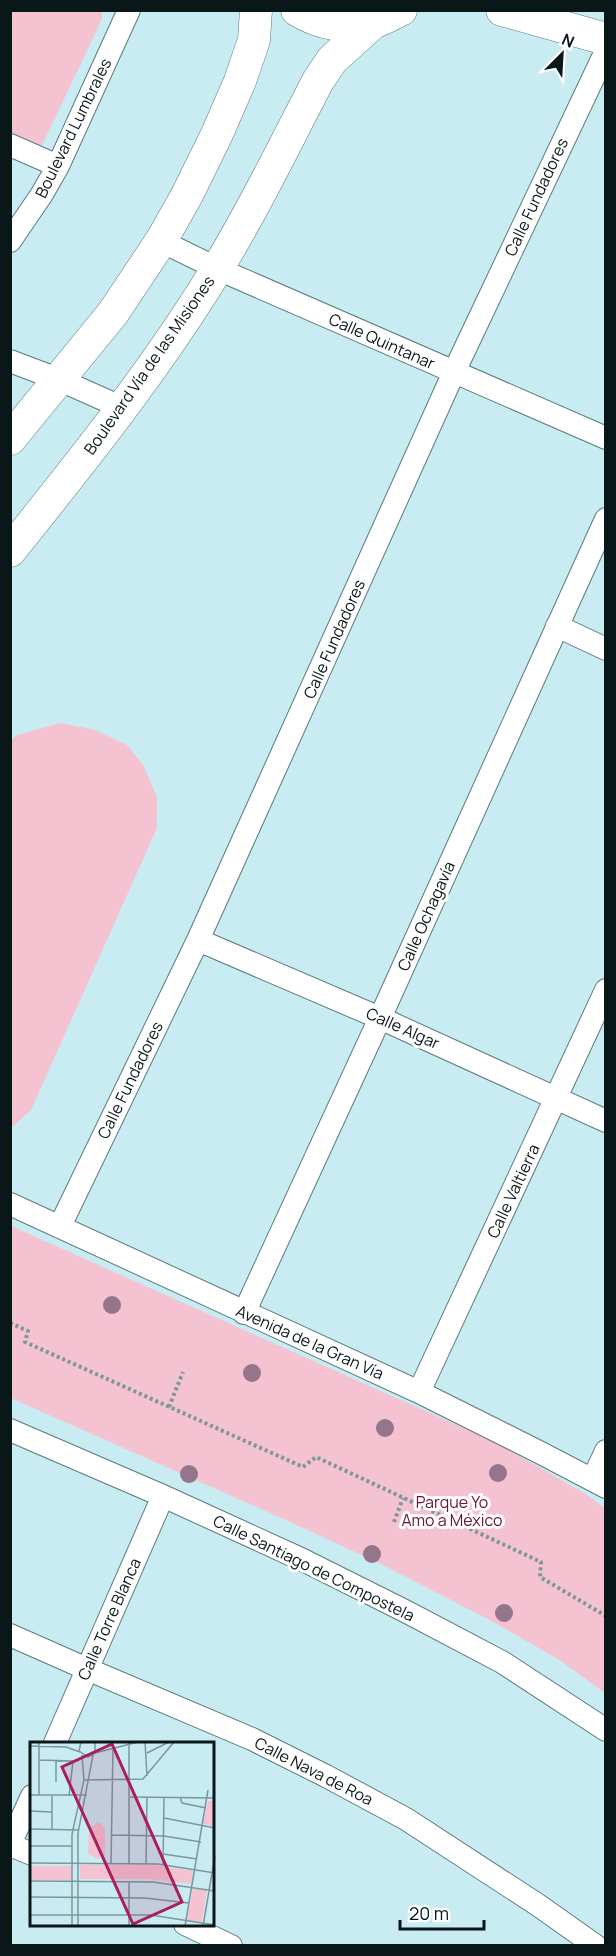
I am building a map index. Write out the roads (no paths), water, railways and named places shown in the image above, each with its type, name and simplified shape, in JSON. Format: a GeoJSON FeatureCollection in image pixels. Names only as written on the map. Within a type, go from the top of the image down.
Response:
{"type":"FeatureCollection","features":[{"type":"Feature","properties":{"kind":"street","name":"Boulevard Lumbrales"},"geometry":{"type":"LineString","coordinates":[[10,241],[58,166],[129,10]]}},
{"type":"Feature","properties":{"kind":"street"},"geometry":{"type":"LineString","coordinates":[[10,440],[113,313],[161,241],[187,195],[240,81],[254,40],[256,10]]}},
{"type":"Feature","properties":{"kind":"street"},"geometry":{"type":"LineString","coordinates":[[297,10],[308,18],[340,26],[387,16]]}},
{"type":"Feature","properties":{"kind":"street"},"geometry":{"type":"LineString","coordinates":[[502,10],[606,39]]}},
{"type":"Feature","properties":{"kind":"street","name":"Boulevard Vía de las Misiones"},"geometry":{"type":"LineString","coordinates":[[10,551],[123,408],[186,318],[218,269],[318,81],[332,60],[387,16]]}},
{"type":"Feature","properties":{"kind":"street","name":"Calle Fundadores"},"geometry":{"type":"LineString","coordinates":[[60,1226],[198,940],[454,372],[606,51]]}},
{"type":"Feature","properties":{"kind":"street"},"geometry":{"type":"LineString","coordinates":[[10,145],[58,166]]}},
{"type":"Feature","properties":{"kind":"street","name":"Calle Quintanar"},"geometry":{"type":"LineString","coordinates":[[161,241],[218,269],[606,438]]}},
{"type":"Feature","properties":{"kind":"street"},"geometry":{"type":"LineString","coordinates":[[10,361],[123,408]]}},
{"type":"Feature","properties":{"kind":"street","name":"Calle Ochagavía"},"geometry":{"type":"LineString","coordinates":[[244,1313],[606,519]]}},
{"type":"Feature","properties":{"kind":"street"},"geometry":{"type":"LineString","coordinates":[[556,626],[606,649]]}},
{"type":"Feature","properties":{"kind":"street","name":"Calle Algar"},"geometry":{"type":"LineString","coordinates":[[198,940],[380,1018],[606,1121]]}},
{"type":"Feature","properties":{"kind":"street","name":"Calle Valtierra"},"geometry":{"type":"LineString","coordinates":[[419,1392],[606,990]]}},
{"type":"Feature","properties":{"kind":"street","name":"Avenida de la Gran Vía"},"geometry":{"type":"LineString","coordinates":[[10,1204],[419,1392],[599,1483]]}},
{"type":"Feature","properties":{"kind":"street","name":"Calle Santiago de Compostela"},"geometry":{"type":"LineString","coordinates":[[10,1430],[164,1496],[303,1560],[502,1662],[606,1730]]}},
{"type":"Feature","properties":{"kind":"street"},"geometry":{"type":"LineString","coordinates":[[599,1483],[606,1451]]}},
{"type":"Feature","properties":{"kind":"street","name":"Calle Torre Blanca"},"geometry":{"type":"LineString","coordinates":[[55,1742],[164,1496]]}},
{"type":"Feature","properties":{"kind":"street","name":"Calle Nava de Roa"},"geometry":{"type":"LineString","coordinates":[[10,1635],[252,1739],[386,1808],[416,1825],[538,1905],[596,1946]]}},
{"type":"Feature","properties":{"kind":"street"},"geometry":{"type":"LineString","coordinates":[[30,1800],[10,1844],[30,1853]]}},
{"type":"Feature","properties":{"kind":"street"},"geometry":{"type":"LineString","coordinates":[[189,1926],[231,1946]]}},
{"type":"Feature","properties":{"kind":"park label","name":"Parque Yo Amo a México"},"geometry":{"type":"Point","coordinates":[452,1511]}}]}
